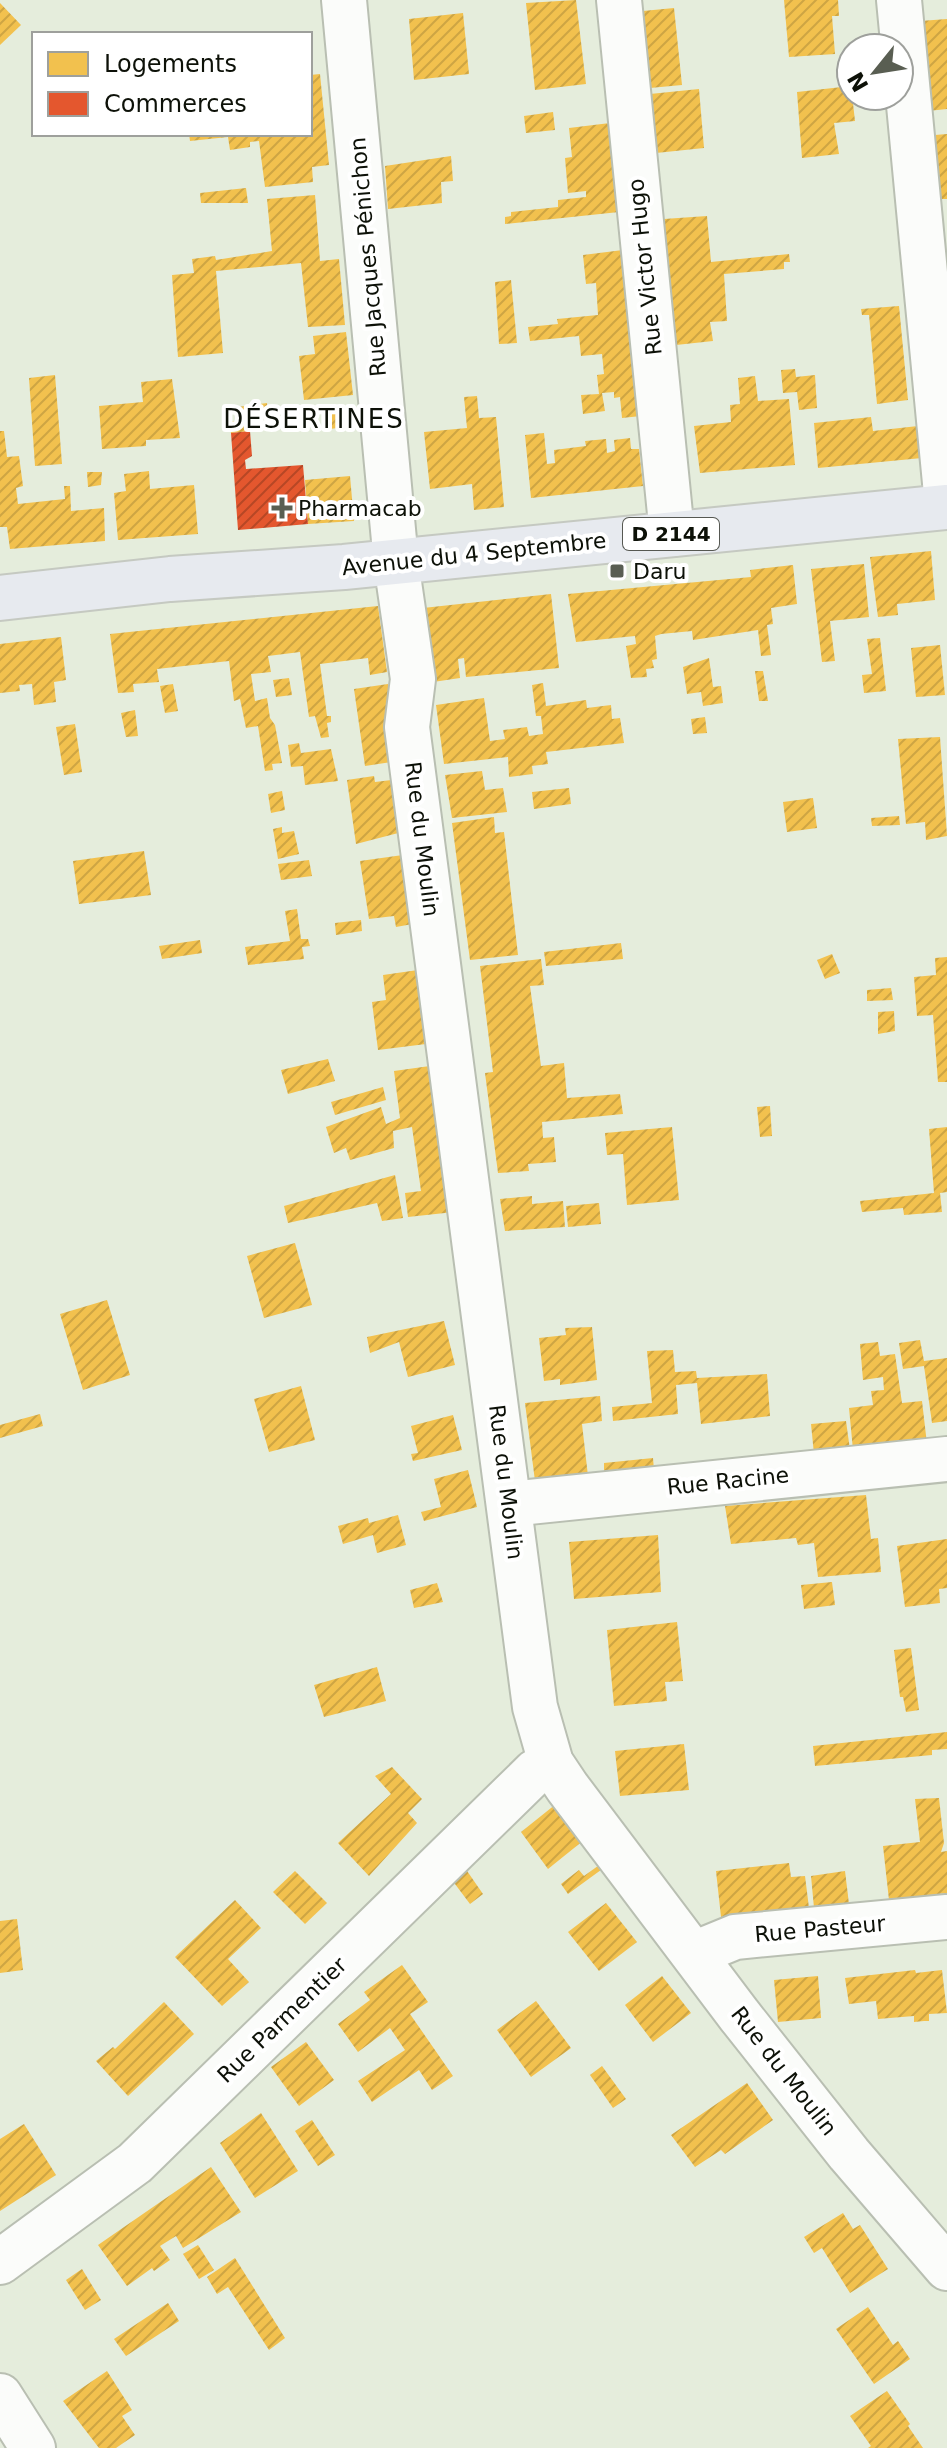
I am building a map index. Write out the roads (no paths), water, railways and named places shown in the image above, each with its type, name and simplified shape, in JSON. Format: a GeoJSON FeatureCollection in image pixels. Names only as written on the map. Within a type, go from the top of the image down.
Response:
{"type":"FeatureCollection","features":[{"type":"Feature","properties":{"kind":"main road","name":"Avenue du 4 Septembre"},"geometry":{"type":"LineString","coordinates":[[0,598],[170,579],[396,562],[947,506]]}},
{"type":"Feature","properties":{"kind":"street","name":"Rue Jacques Pénichon"},"geometry":{"type":"LineString","coordinates":[[344,0],[396,562]]}},
{"type":"Feature","properties":{"kind":"street","name":"Rue Victor Hugo"},"geometry":{"type":"LineString","coordinates":[[619,0],[672,534]]}},
{"type":"Feature","properties":{"kind":"street"},"geometry":{"type":"LineString","coordinates":[[899,0],[947,506]]}},
{"type":"Feature","properties":{"kind":"street","name":"Rue du Moulin"},"geometry":{"type":"LineString","coordinates":[[396,562],[413,679],[407,727],[535,1707],[551,1763],[696,1953],[739,2015],[839,2142],[947,2268]]}},
{"type":"Feature","properties":{"kind":"street","name":"Rue Racine"},"geometry":{"type":"LineString","coordinates":[[509,1504],[947,1459]]}},
{"type":"Feature","properties":{"kind":"street","name":"Rue Parmentier"},"geometry":{"type":"LineString","coordinates":[[0,2262],[135,2163],[535,1772],[551,1763]]}},
{"type":"Feature","properties":{"kind":"street","name":"Rue Pasteur"},"geometry":{"type":"LineString","coordinates":[[696,1953],[735,1937],[947,1917]]}},
{"type":"Feature","properties":{"kind":"street"},"geometry":{"type":"LineString","coordinates":[[0,2396],[33,2448]]}},
{"type":"Feature","properties":{"kind":"place","name":"Pharmacab"},"geometry":{"type":"Point","coordinates":[282,508]}},
{"type":"Feature","properties":{"kind":"place","name":"Daru"},"geometry":{"type":"Point","coordinates":[617,571]}},
{"type":"Feature","properties":{"kind":"district","name":"DÉSERTINES"},"geometry":{"type":"Point","coordinates":[314,419]}}]}
